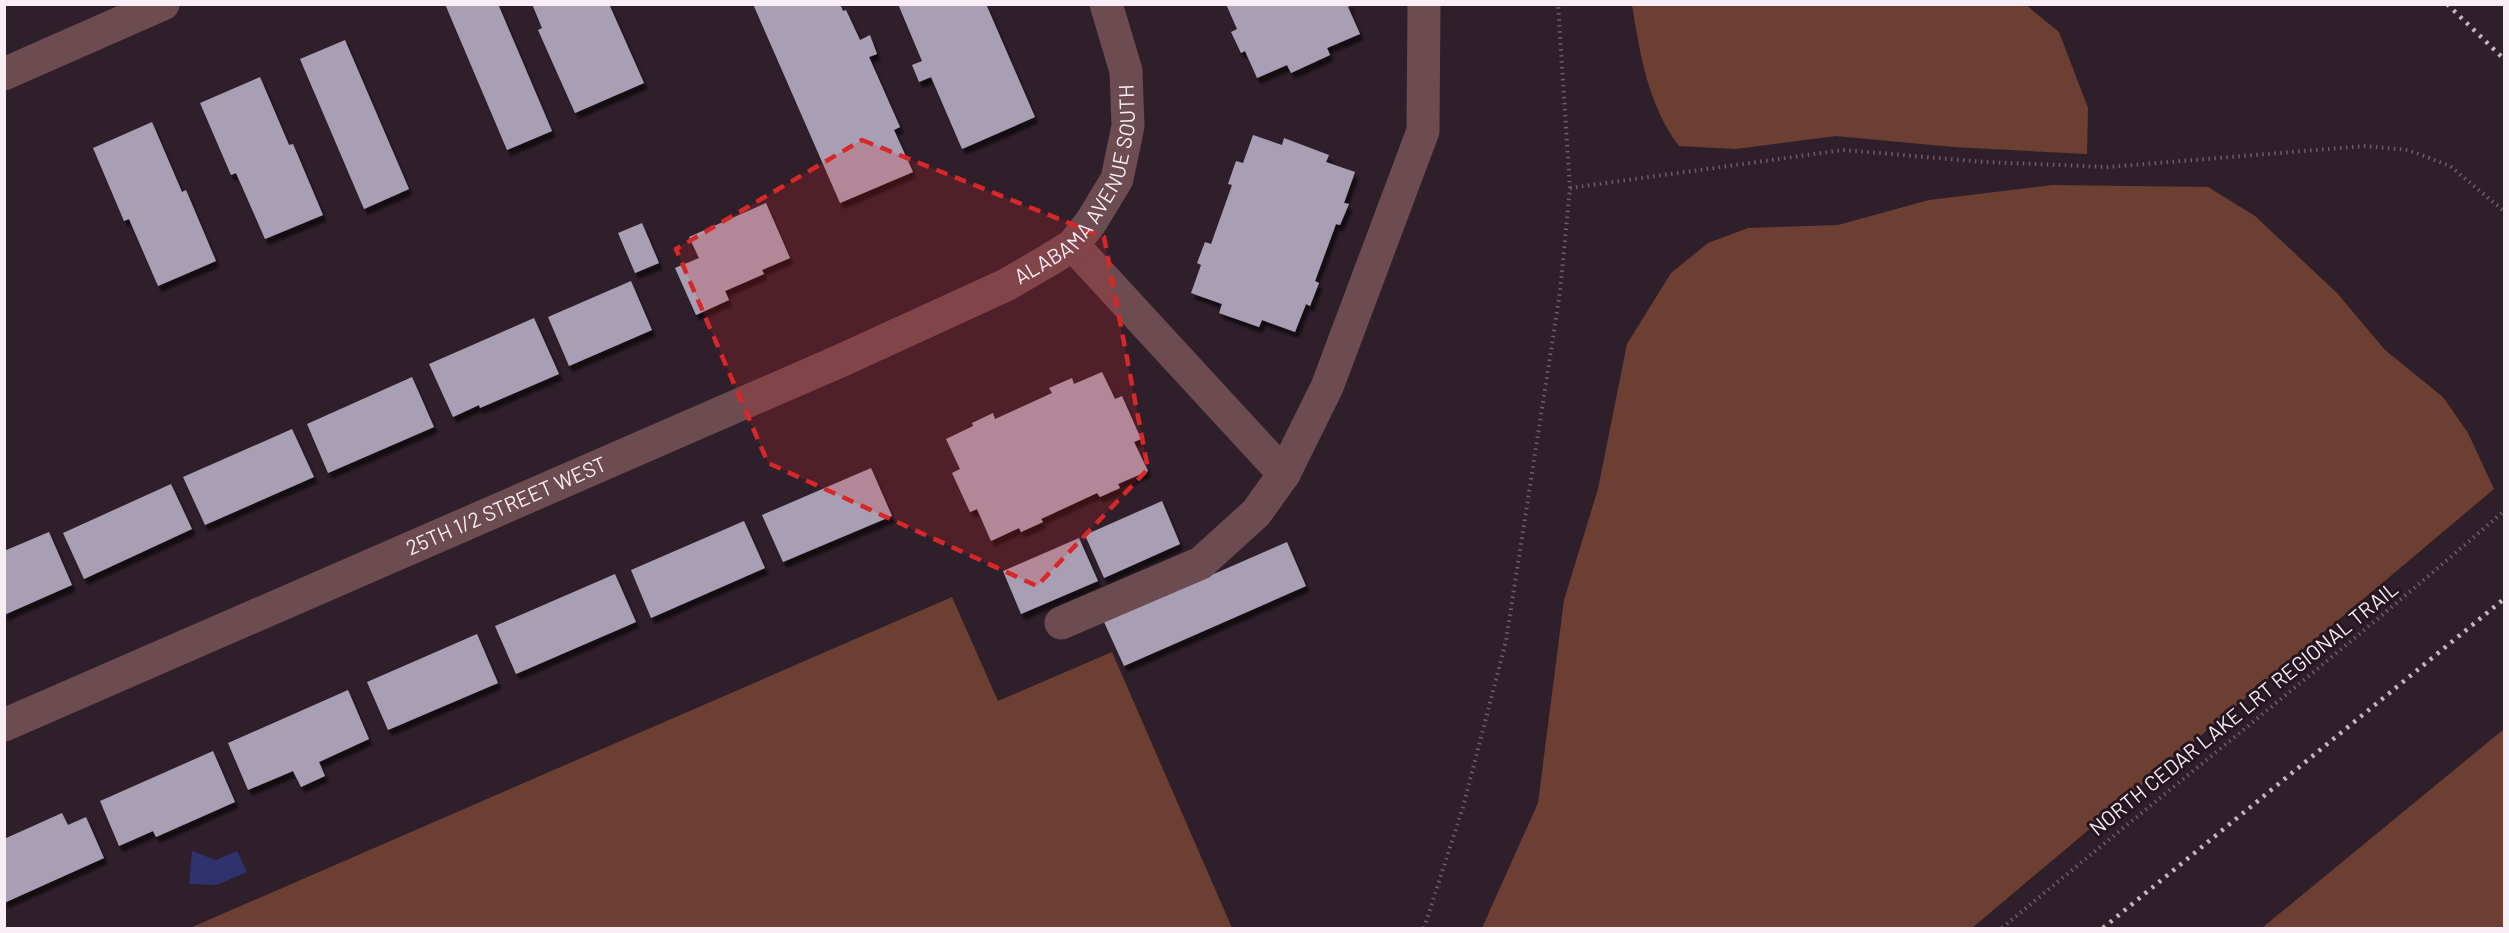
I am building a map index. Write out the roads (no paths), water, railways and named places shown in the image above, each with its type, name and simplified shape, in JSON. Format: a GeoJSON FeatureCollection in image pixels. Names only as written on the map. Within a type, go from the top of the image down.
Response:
{"type":"FeatureCollection","features":[{"type":"Feature","properties":{"kind":"street"},"geometry":{"type":"LineString","coordinates":[[4,74],[163,4]]}},
{"type":"Feature","properties":{"kind":"street","name":"ALABAMA AVENUE SOUTH"},"geometry":{"type":"LineString","coordinates":[[1006,285],[1073,245],[1091,222],[1117,179],[1128,126],[1126,71],[1106,4]]}},
{"type":"Feature","properties":{"kind":"street"},"geometry":{"type":"LineString","coordinates":[[1061,623],[1201,563],[1256,513],[1284,474],[1327,387],[1423,131],[1424,4]]}},
{"type":"Feature","properties":{"kind":"street"},"geometry":{"type":"LineString","coordinates":[[1073,245],[1284,474]]}},
{"type":"Feature","properties":{"kind":"street","name":"25TH 1/2 STREET WEST"},"geometry":{"type":"LineString","coordinates":[[4,725],[840,362],[1006,285]]}},
{"type":"Feature","properties":{"kind":"railway"},"geometry":{"type":"LineString","coordinates":[[2447,4],[2504,59]]}},
{"type":"Feature","properties":{"kind":"railway"},"geometry":{"type":"LineString","coordinates":[[2103,928],[2504,599]]}}]}
